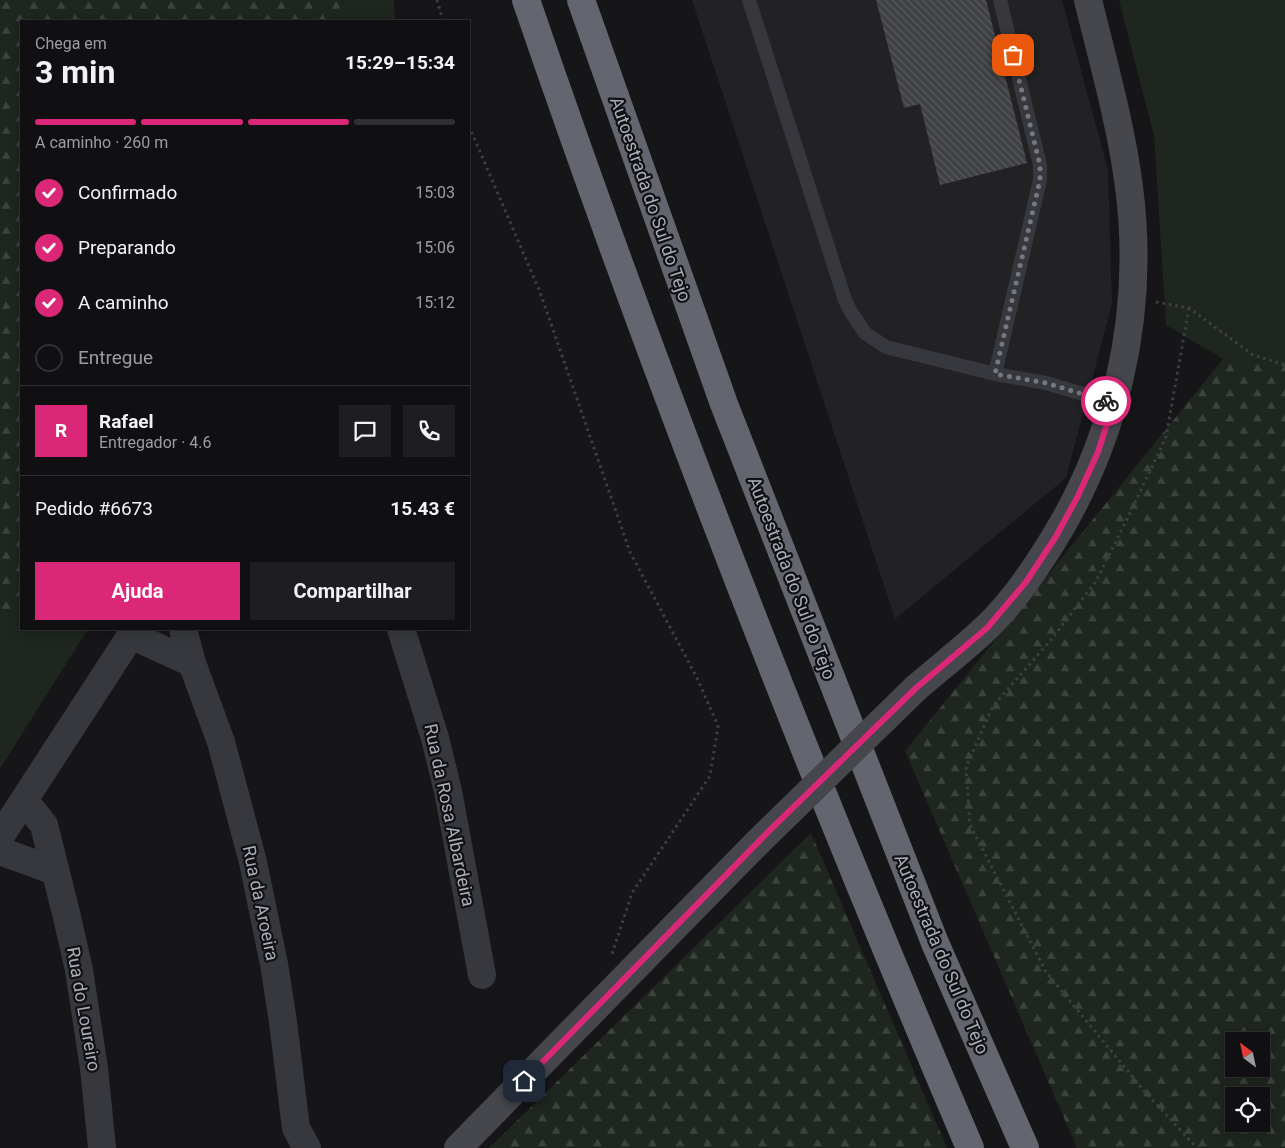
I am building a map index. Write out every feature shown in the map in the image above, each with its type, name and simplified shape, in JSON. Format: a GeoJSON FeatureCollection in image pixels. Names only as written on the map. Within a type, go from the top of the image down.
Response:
{"type":"FeatureCollection","features":[{"type":"Feature","properties":{"kind":"highway"},"geometry":{"type":"LineString","coordinates":[[526,0],[631,295],[755,622],[879,932],[970,1148]]}},
{"type":"Feature","properties":{"kind":"highway","name":"Autoestrada do Sul do Tejo"},"geometry":{"type":"LineString","coordinates":[[581,0],[724,404],[935,943],[1025,1148]]}},
{"type":"Feature","properties":{"kind":"street"},"geometry":{"type":"LineString","coordinates":[[458,1148],[757,844],[916,688],[987,628],[1026,582],[1055,538],[1078,496],[1098,452],[1114,403],[1127,346],[1132,297],[1134,241],[1129,188],[1121,138],[1088,0]]}},
{"type":"Feature","properties":{"kind":"street","name":"Rua da Aroeira"},"geometry":{"type":"LineString","coordinates":[[183,630],[192,663],[221,742],[253,862],[277,983],[296,1128],[307,1148]]}},
{"type":"Feature","properties":{"kind":"street","name":"Rua da Rosa Albardeira"},"geometry":{"type":"LineString","coordinates":[[401,630],[435,738],[448,791],[482,975]]}},
{"type":"Feature","properties":{"kind":"street"},"geometry":{"type":"LineString","coordinates":[[0,837],[133,632],[192,663]]}},
{"type":"Feature","properties":{"kind":"street","name":"Rua do Loureiro"},"geometry":{"type":"LineString","coordinates":[[24,800],[44,825],[79,970],[94,1068],[102,1148]]}},
{"type":"Feature","properties":{"kind":"street"},"geometry":{"type":"LineString","coordinates":[[0,850],[55,871]]}},
{"type":"Feature","properties":{"kind":"lane"},"geometry":{"type":"LineString","coordinates":[[749,0],[846,300],[857,323],[865,333],[886,347],[995,374],[1046,383],[1114,403]]}},
{"type":"Feature","properties":{"kind":"lane"},"geometry":{"type":"LineString","coordinates":[[995,374],[1040,180],[1040,165],[1000,0]]}},
{"type":"Feature","properties":{"kind":"path"},"geometry":{"type":"LineString","coordinates":[[437,0],[443,20]]}},
{"type":"Feature","properties":{"kind":"path"},"geometry":{"type":"LineString","coordinates":[[470,128],[540,292],[630,552],[697,678],[718,726],[710,776],[632,893],[611,959]]}},
{"type":"Feature","properties":{"kind":"path"},"geometry":{"type":"LineString","coordinates":[[1132,297],[1189,308],[1253,355],[1285,365]]}},
{"type":"Feature","properties":{"kind":"path"},"geometry":{"type":"LineString","coordinates":[[1189,308],[1166,437],[1126,522],[1096,581],[1051,640],[993,706],[966,766],[970,825],[1046,972],[1146,1092],[1197,1148]]}},
{"type":"Feature","properties":{"kind":"shaded area"},"geometry":{"type":"Polygon","coordinates":[[[692,0],[1062,0],[1108,170],[1112,304],[1066,478],[895,619],[692,0]]]}},
{"type":"Feature","properties":{"kind":"green space"},"geometry":{"type":"Polygon","coordinates":[[[0,0],[344,0],[332,20],[20,20],[20,608],[0,633],[0,0]]]}},
{"type":"Feature","properties":{"kind":"green space"},"geometry":{"type":"Polygon","coordinates":[[[344,0],[394,0],[395,20],[332,20],[344,0]]]}},
{"type":"Feature","properties":{"kind":"green space"},"geometry":{"type":"Polygon","coordinates":[[[1119,0],[1285,0],[1285,364],[1223,359],[1166,325],[1154,136],[1119,0]]]}},
{"type":"Feature","properties":{"kind":"green space"},"geometry":{"type":"Polygon","coordinates":[[[1223,359],[1285,364],[1285,1148],[1077,1148],[905,751],[1223,359]]]}},
{"type":"Feature","properties":{"kind":"green space"},"geometry":{"type":"Polygon","coordinates":[[[20,608],[20,630],[87,630],[0,769],[0,633],[20,608]]]}},
{"type":"Feature","properties":{"kind":"green space"},"geometry":{"type":"Polygon","coordinates":[[[811,833],[947,1148],[489,1148],[811,833]]]}},
{"type":"Feature","properties":{"kind":"building"},"geometry":{"type":"Polygon","coordinates":[[[876,0],[986,0],[1027,163],[940,185],[920,104],[904,108],[876,0]]]}},
{"type":"Feature","properties":{"kind":"way so far"},"geometry":{"type":"LineString","coordinates":[[1013,55],[1040,165],[1040,180],[995,374],[1046,383],[1106,401]]}},
{"type":"Feature","properties":{"kind":"route"},"geometry":{"type":"LineString","coordinates":[[524,1081],[770,830],[916,688],[987,628],[1026,582],[1055,538],[1078,496],[1098,452],[1114,403],[1106,401]]}}]}
